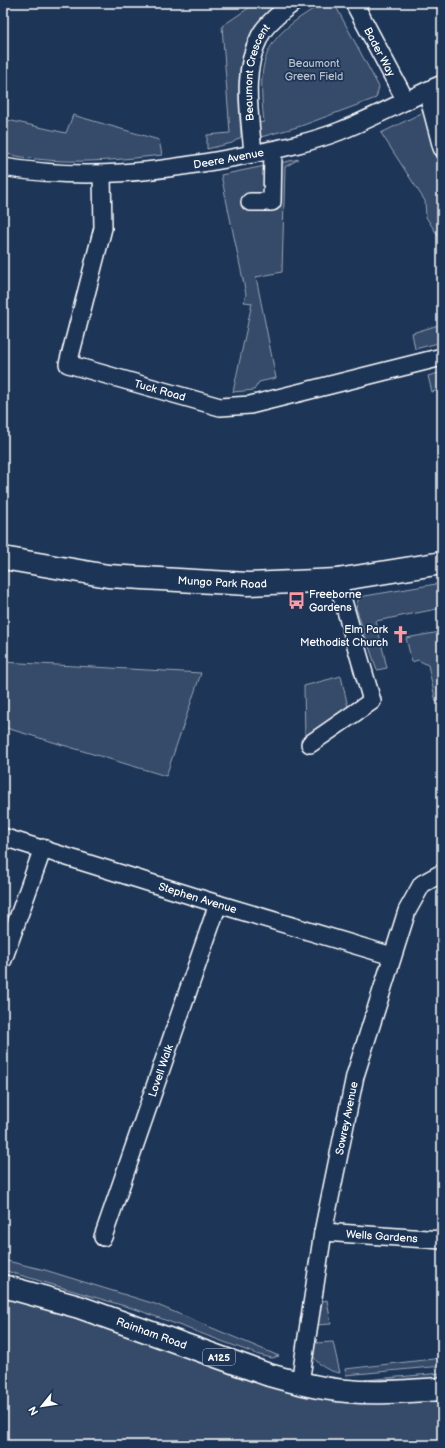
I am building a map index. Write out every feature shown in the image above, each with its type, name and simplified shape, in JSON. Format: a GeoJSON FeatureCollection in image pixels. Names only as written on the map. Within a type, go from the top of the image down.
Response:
{"type":"FeatureCollection","features":[{"type":"Feature","properties":{"kind":"main road","name":"Mungo Park Road"},"geometry":{"type":"LineString","coordinates":[[3,558],[108,576],[248,584],[337,580],[442,563]]}},
{"type":"Feature","properties":{"kind":"main road","name":"Rainham Road"},"geometry":{"type":"LineString","coordinates":[[3,1286],[79,1307],[246,1367],[300,1383],[348,1391],[392,1392],[442,1389]]}},
{"type":"Feature","properties":{"kind":"street","name":"Beaumont Crescent"},"geometry":{"type":"LineString","coordinates":[[253,154],[248,99],[250,64],[260,35],[293,3]]}},
{"type":"Feature","properties":{"kind":"street","name":"Bader Way"},"geometry":{"type":"LineString","coordinates":[[354,3],[406,101]]}},
{"type":"Feature","properties":{"kind":"street","name":"Deere Avenue"},"geometry":{"type":"LineString","coordinates":[[3,167],[25,171],[102,175],[173,169],[273,151],[339,131],[435,88]]}},
{"type":"Feature","properties":{"kind":"street"},"geometry":{"type":"LineString","coordinates":[[435,88],[442,148]]}},
{"type":"Feature","properties":{"kind":"street"},"geometry":{"type":"LineString","coordinates":[[250,202],[272,202],[273,151]]}},
{"type":"Feature","properties":{"kind":"street","name":"Tuck Road"},"geometry":{"type":"LineString","coordinates":[[102,175],[103,228],[68,364],[220,407],[250,405],[442,357]]}},
{"type":"Feature","properties":{"kind":"street"},"geometry":{"type":"LineString","coordinates":[[310,744],[372,701],[337,580]]}},
{"type":"Feature","properties":{"kind":"street","name":"Stephen Avenue"},"geometry":{"type":"LineString","coordinates":[[3,837],[392,956]]}},
{"type":"Feature","properties":{"kind":"street"},"geometry":{"type":"LineString","coordinates":[[3,960],[43,848]]}},
{"type":"Feature","properties":{"kind":"street","name":"Sowrey Avenue"},"geometry":{"type":"LineString","coordinates":[[300,1383],[323,1232],[355,1076],[407,912],[422,884],[442,873]]}},
{"type":"Feature","properties":{"kind":"street","name":"Lovell Walk"},"geometry":{"type":"LineString","coordinates":[[103,1237],[218,904]]}},
{"type":"Feature","properties":{"kind":"street","name":"Wells Gardens"},"geometry":{"type":"LineString","coordinates":[[323,1232],[442,1240]]}},
{"type":"Feature","properties":{"kind":"green space"},"geometry":{"type":"Polygon","coordinates":[[[256,3],[278,3],[263,17],[252,32],[245,48],[239,81],[241,137],[232,143],[207,149],[207,135],[230,133],[222,26],[256,3]]]}},
{"type":"Feature","properties":{"kind":"green space","name":"Beaumont Green Field"},"geometry":{"type":"Polygon","coordinates":[[[319,3],[334,3],[379,87],[376,98],[301,126],[261,137],[257,131],[256,123],[264,122],[262,81],[268,52],[275,40],[286,28],[320,5],[319,3]]]}},
{"type":"Feature","properties":{"kind":"green space"},"geometry":{"type":"Polygon","coordinates":[[[442,103],[442,242],[426,217],[425,201],[381,133],[442,103]]]}},
{"type":"Feature","properties":{"kind":"green space"},"geometry":{"type":"Polygon","coordinates":[[[73,115],[159,140],[162,155],[122,159],[62,161],[42,160],[3,153],[3,119],[66,133],[73,115]]]}},
{"type":"Feature","properties":{"kind":"green space"},"geometry":{"type":"Polygon","coordinates":[[[299,159],[285,167],[282,272],[256,277],[276,378],[259,382],[254,390],[233,392],[252,303],[244,302],[246,294],[221,175],[299,159]]]}},
{"type":"Feature","properties":{"kind":"green space"},"geometry":{"type":"Polygon","coordinates":[[[442,324],[442,342],[415,349],[412,333],[442,324]]]}},
{"type":"Feature","properties":{"kind":"green space"},"geometry":{"type":"Polygon","coordinates":[[[442,372],[442,389],[432,392],[428,376],[442,372]]]}},
{"type":"Feature","properties":{"kind":"green space"},"geometry":{"type":"Polygon","coordinates":[[[442,583],[442,608],[376,621],[387,668],[377,670],[356,608],[359,597],[442,583]]]}},
{"type":"Feature","properties":{"kind":"green space"},"geometry":{"type":"Polygon","coordinates":[[[440,632],[442,637],[442,700],[436,702],[428,665],[418,660],[412,662],[406,638],[440,632]]]}},
{"type":"Feature","properties":{"kind":"green space"},"geometry":{"type":"Polygon","coordinates":[[[3,662],[201,673],[166,776],[3,727],[3,662]]]}},
{"type":"Feature","properties":{"kind":"green space"},"geometry":{"type":"Polygon","coordinates":[[[341,676],[348,707],[305,740],[304,686],[341,676]]]}},
{"type":"Feature","properties":{"kind":"green space"},"geometry":{"type":"Polygon","coordinates":[[[3,1260],[45,1270],[155,1304],[279,1356],[272,1358],[259,1355],[138,1310],[3,1270],[3,1260]]]}},
{"type":"Feature","properties":{"kind":"green space"},"geometry":{"type":"Polygon","coordinates":[[[3,1295],[93,1322],[164,1347],[235,1376],[311,1397],[364,1402],[442,1401],[442,1445],[3,1445],[3,1295]]]}},
{"type":"Feature","properties":{"kind":"green space"},"geometry":{"type":"Polygon","coordinates":[[[327,1300],[331,1324],[317,1325],[320,1302],[327,1300]]]}},
{"type":"Feature","properties":{"kind":"green space"},"geometry":{"type":"Polygon","coordinates":[[[333,1342],[340,1373],[325,1368],[321,1365],[314,1357],[312,1352],[311,1347],[315,1343],[333,1342]]]}},
{"type":"Feature","properties":{"kind":"green space"},"geometry":{"type":"Polygon","coordinates":[[[442,1358],[442,1366],[346,1375],[345,1369],[442,1358]]]}},
{"type":"Feature","properties":{"kind":"green space"},"geometry":{"type":"Polygon","coordinates":[[[442,1373],[442,1379],[365,1380],[442,1373]]]}},
{"type":"Feature","properties":{"kind":"place","name":"Freeborne Gardens"},"geometry":{"type":"Point","coordinates":[296,600]}},
{"type":"Feature","properties":{"kind":"place","name":"Elm Park Methodist Church"},"geometry":{"type":"Point","coordinates":[401,635]}}]}
